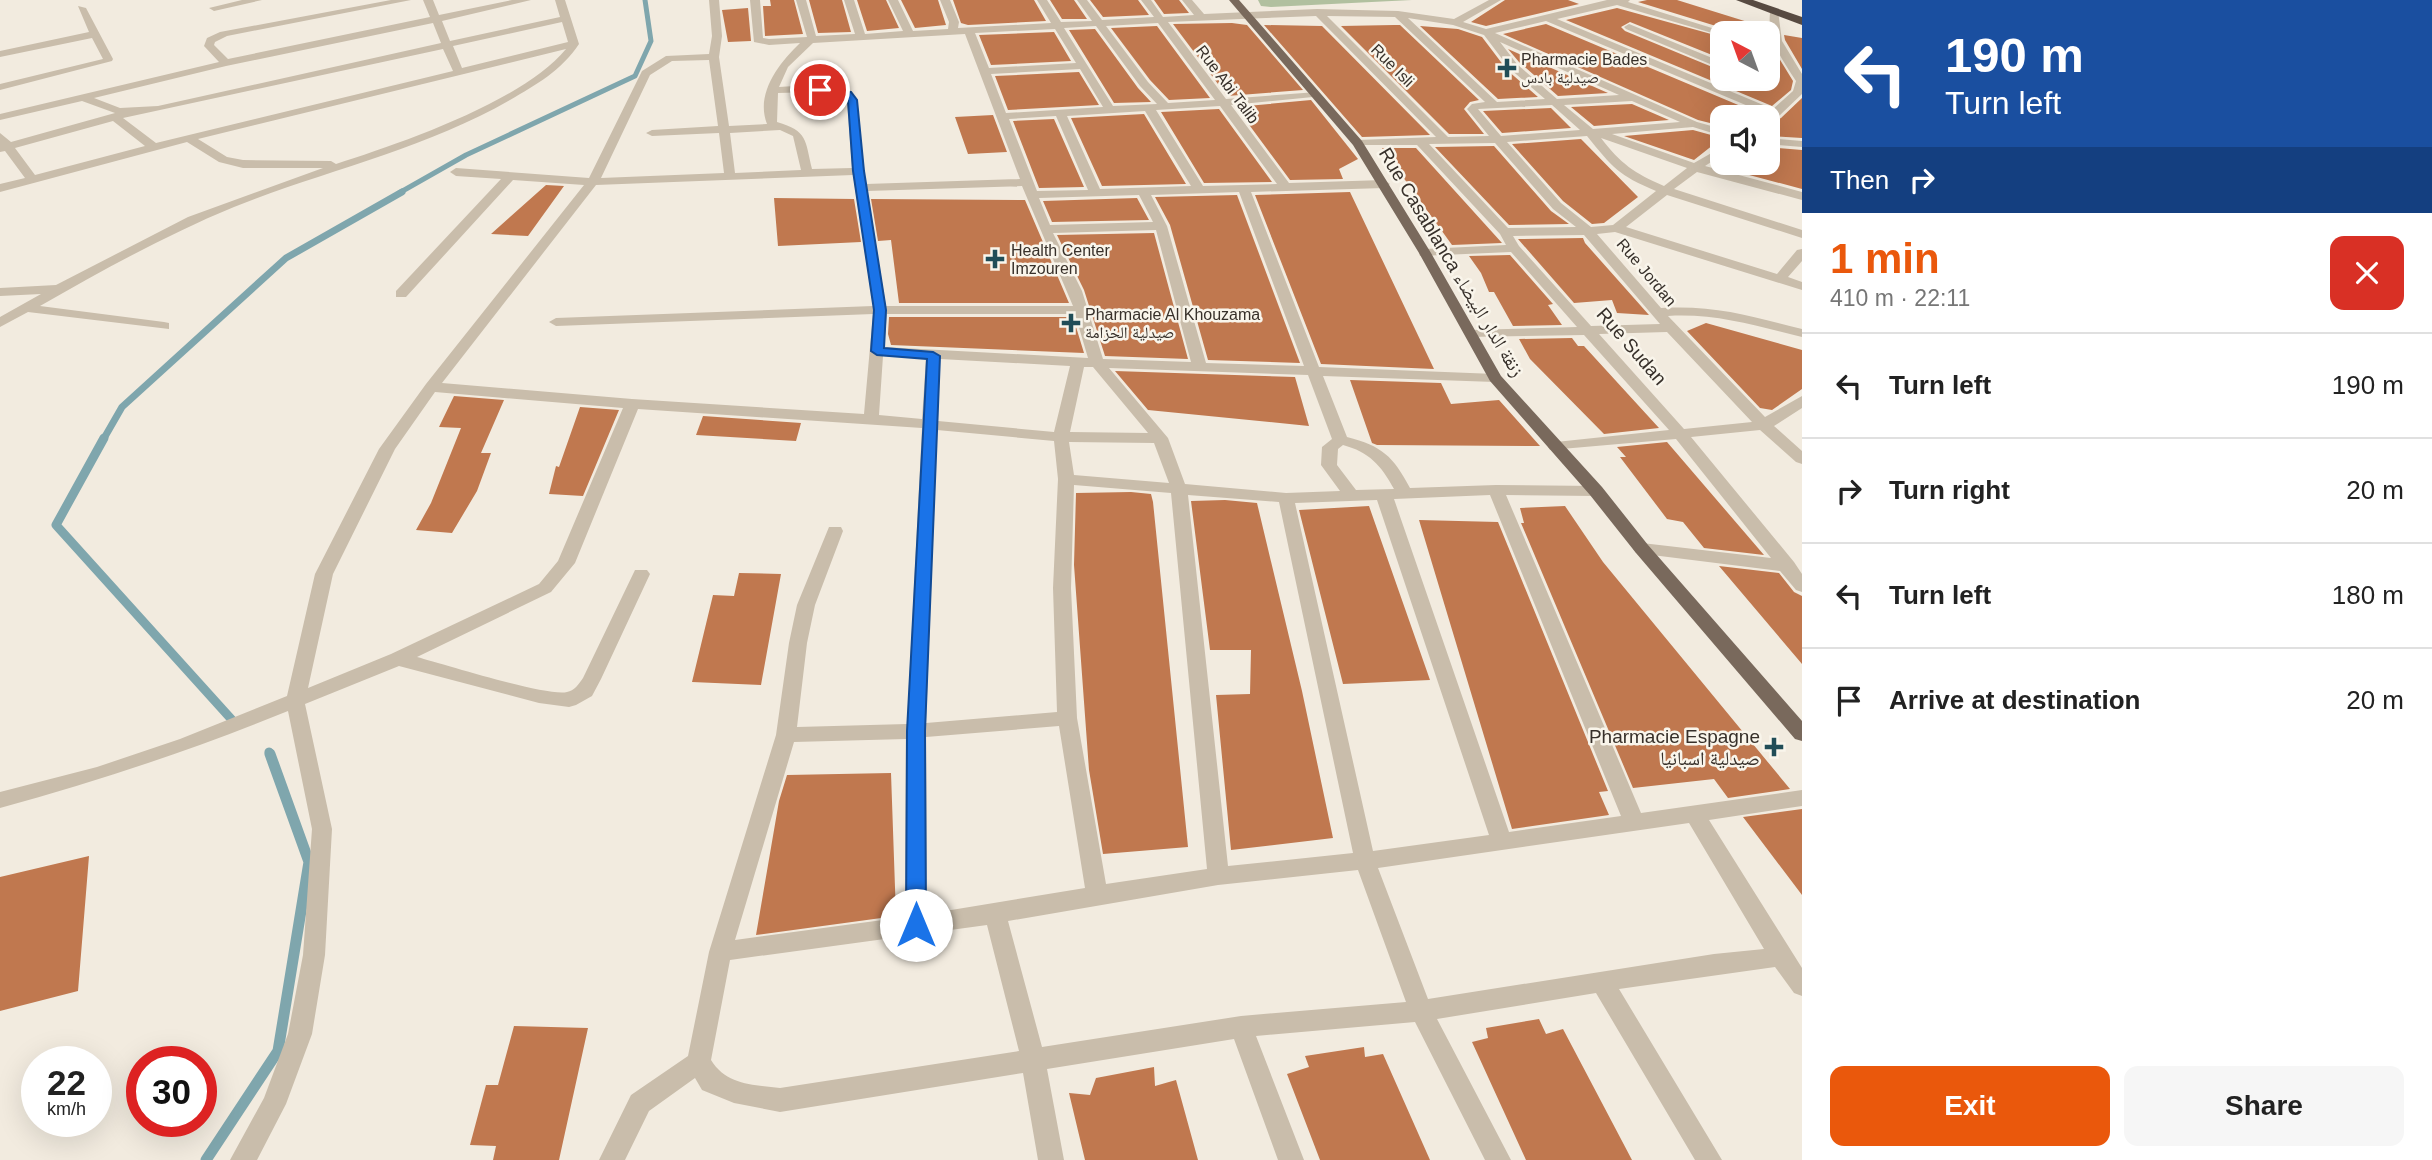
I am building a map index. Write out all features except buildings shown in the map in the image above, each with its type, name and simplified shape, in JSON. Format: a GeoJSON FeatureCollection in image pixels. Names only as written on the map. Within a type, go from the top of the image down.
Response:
{"type":"FeatureCollection","features":[{"type":"Feature","properties":{"kind":"highway"},"geometry":{"type":"LineString","coordinates":[[1742,0],[1802,21]]}},
{"type":"Feature","properties":{"kind":"highway"},"geometry":{"type":"LineString","coordinates":[[1763,0],[1802,14]]}},
{"type":"Feature","properties":{"kind":"main road","name":"Rue Casablanca زنقة الدار البيضاء"},"geometry":{"type":"LineString","coordinates":[[1234,0],[1358,143],[1425,253],[1494,378],[1596,491],[1642,549],[1802,734]]}},
{"type":"Feature","properties":{"kind":"street"},"geometry":{"type":"LineString","coordinates":[[205,0],[224,20]]}},
{"type":"Feature","properties":{"kind":"street"},"geometry":{"type":"LineString","coordinates":[[226,64],[209,46],[224,20],[257,0]]}},
{"type":"Feature","properties":{"kind":"street"},"geometry":{"type":"LineString","coordinates":[[224,20],[406,0]]}},
{"type":"Feature","properties":{"kind":"street"},"geometry":{"type":"LineString","coordinates":[[428,0],[458,71]]}},
{"type":"Feature","properties":{"kind":"street"},"geometry":{"type":"LineString","coordinates":[[0,117],[226,64],[526,0]]}},
{"type":"Feature","properties":{"kind":"street"},"geometry":{"type":"LineString","coordinates":[[560,0],[574,44]]}},
{"type":"Feature","properties":{"kind":"street"},"geometry":{"type":"LineString","coordinates":[[714,0],[717,36],[714,57],[730,176]]}},
{"type":"Feature","properties":{"kind":"street"},"geometry":{"type":"LineString","coordinates":[[755,0],[758,40],[768,42],[1317,12],[1398,14],[1455,22],[1485,32],[1710,129]]}},
{"type":"Feature","properties":{"kind":"street"},"geometry":{"type":"LineString","coordinates":[[801,0],[812,38]]}},
{"type":"Feature","properties":{"kind":"street"},"geometry":{"type":"LineString","coordinates":[[849,0],[860,35]]}},
{"type":"Feature","properties":{"kind":"street"},"geometry":{"type":"LineString","coordinates":[[894,0],[909,33]]}},
{"type":"Feature","properties":{"kind":"street"},"geometry":{"type":"LineString","coordinates":[[945,0],[954,22],[953,31]]}},
{"type":"Feature","properties":{"kind":"street"},"geometry":{"type":"LineString","coordinates":[[1042,0],[1110,110]]}},
{"type":"Feature","properties":{"kind":"street"},"geometry":{"type":"LineString","coordinates":[[1082,0],[1144,84],[1165,106]]}},
{"type":"Feature","properties":{"kind":"street","name":"Rue Abi Talib"},"geometry":{"type":"LineString","coordinates":[[1146,0],[1286,187]]}},
{"type":"Feature","properties":{"kind":"street"},"geometry":{"type":"LineString","coordinates":[[1187,0],[1202,18]]}},
{"type":"Feature","properties":{"kind":"street"},"geometry":{"type":"LineString","coordinates":[[1455,22],[1496,0]]}},
{"type":"Feature","properties":{"kind":"street"},"geometry":{"type":"LineString","coordinates":[[1485,32],[1619,1],[1710,29]]}},
{"type":"Feature","properties":{"kind":"street"},"geometry":{"type":"LineString","coordinates":[[2,84],[106,61],[108,59],[81,8]]}},
{"type":"Feature","properties":{"kind":"street","name":"Rue Isli"},"geometry":{"type":"LineString","coordinates":[[1317,12],[1446,141]]}},
{"type":"Feature","properties":{"kind":"street"},"geometry":{"type":"LineString","coordinates":[[1775,13],[1773,23],[1781,52],[1801,82],[1800,92],[1780,109]]}},
{"type":"Feature","properties":{"kind":"street"},"geometry":{"type":"LineString","coordinates":[[1398,14],[1494,105],[1556,104],[1633,98]]}},
{"type":"Feature","properties":{"kind":"street"},"geometry":{"type":"LineString","coordinates":[[4,148],[132,112],[172,106],[567,18]]}},
{"type":"Feature","properties":{"kind":"street"},"geometry":{"type":"LineString","coordinates":[[1547,18],[1748,105]]}},
{"type":"Feature","properties":{"kind":"street"},"geometry":{"type":"LineString","coordinates":[[1629,27],[1710,62]]}},
{"type":"Feature","properties":{"kind":"street"},"geometry":{"type":"LineString","coordinates":[[970,30],[1045,229],[1082,310],[1097,363],[1111,384],[1160,438],[1179,489],[1218,876]]}},
{"type":"Feature","properties":{"kind":"street"},"geometry":{"type":"LineString","coordinates":[[1485,32],[1513,66],[1595,134],[1694,167],[1802,195]]}},
{"type":"Feature","properties":{"kind":"street"},"geometry":{"type":"LineString","coordinates":[[0,54],[95,34]]}},
{"type":"Feature","properties":{"kind":"street"},"geometry":{"type":"LineString","coordinates":[[778,127],[769,119],[772,90],[777,74],[790,57],[812,38]]}},
{"type":"Feature","properties":{"kind":"street"},"geometry":{"type":"LineString","coordinates":[[0,188],[189,138],[574,44]]}},
{"type":"Feature","properties":{"kind":"street"},"geometry":{"type":"LineString","coordinates":[[0,323],[57,288],[191,221],[250,196],[345,166],[476,115],[502,102],[559,65],[574,44]]}},
{"type":"Feature","properties":{"kind":"street"},"geometry":{"type":"LineString","coordinates":[[243,1160],[274,1104],[300,1034],[314,955],[322,829],[295,701],[324,574],[387,449],[430,387],[600,173],[646,73],[670,58],[714,57]]}},
{"type":"Feature","properties":{"kind":"street"},"geometry":{"type":"LineString","coordinates":[[986,71],[1083,66]]}},
{"type":"Feature","properties":{"kind":"street"},"geometry":{"type":"LineString","coordinates":[[1690,78],[1710,71]]}},
{"type":"Feature","properties":{"kind":"street"},"geometry":{"type":"LineString","coordinates":[[772,90],[831,90],[848,94],[852,100],[858,171],[880,310],[871,419]]}},
{"type":"Feature","properties":{"kind":"street"},"geometry":{"type":"LineString","coordinates":[[1004,116],[1223,103],[1313,94]]}},
{"type":"Feature","properties":{"kind":"street"},"geometry":{"type":"LineString","coordinates":[[82,97],[119,111],[132,112]]}},
{"type":"Feature","properties":{"kind":"street","name":"Rue Jordan"},"geometry":{"type":"LineString","coordinates":[[1494,105],[1476,106],[1472,113],[1501,139],[1557,206],[1588,231],[1671,328],[1764,425],[1802,459]]}},
{"type":"Feature","properties":{"kind":"street"},"geometry":{"type":"LineString","coordinates":[[1148,107],[1198,188]]}},
{"type":"Feature","properties":{"kind":"street"},"geometry":{"type":"LineString","coordinates":[[1061,114],[1095,191]]}},
{"type":"Feature","properties":{"kind":"street"},"geometry":{"type":"LineString","coordinates":[[116,117],[155,148]]}},
{"type":"Feature","properties":{"kind":"street"},"geometry":{"type":"LineString","coordinates":[[1358,143],[1420,143],[1595,134],[1693,124]]}},
{"type":"Feature","properties":{"kind":"street"},"geometry":{"type":"LineString","coordinates":[[652,134],[778,127],[792,130],[798,135],[807,172]]}},
{"type":"Feature","properties":{"kind":"street"},"geometry":{"type":"LineString","coordinates":[[1595,134],[1611,159],[1629,175],[1667,191],[1802,234]]}},
{"type":"Feature","properties":{"kind":"street"},"geometry":{"type":"LineString","coordinates":[[0,136],[4,148],[33,180]]}},
{"type":"Feature","properties":{"kind":"street"},"geometry":{"type":"LineString","coordinates":[[189,138],[223,160],[243,164],[345,166]]}},
{"type":"Feature","properties":{"kind":"street"},"geometry":{"type":"LineString","coordinates":[[1780,142],[1802,144]]}},
{"type":"Feature","properties":{"kind":"street","name":"Rue Sudan"},"geometry":{"type":"LineString","coordinates":[[1420,143],[1505,232],[1514,247],[1681,435],[1802,586]]}},
{"type":"Feature","properties":{"kind":"street"},"geometry":{"type":"LineString","coordinates":[[1616,228],[1710,157]]}},
{"type":"Feature","properties":{"kind":"street"},"geometry":{"type":"LineString","coordinates":[[456,172],[593,182],[858,171]]}},
{"type":"Feature","properties":{"kind":"street"},"geometry":{"type":"LineString","coordinates":[[401,294],[510,176]]}},
{"type":"Feature","properties":{"kind":"street"},"geometry":{"type":"LineString","coordinates":[[862,188],[1027,182]]}},
{"type":"Feature","properties":{"kind":"street"},"geometry":{"type":"LineString","coordinates":[[1032,195],[1384,184]]}},
{"type":"Feature","properties":{"kind":"street"},"geometry":{"type":"LineString","coordinates":[[1243,188],[1340,440]]}},
{"type":"Feature","properties":{"kind":"street"},"geometry":{"type":"LineString","coordinates":[[1143,191],[1161,226],[1200,367]]}},
{"type":"Feature","properties":{"kind":"street"},"geometry":{"type":"LineString","coordinates":[[1045,229],[1161,226]]}},
{"type":"Feature","properties":{"kind":"street"},"geometry":{"type":"LineString","coordinates":[[1505,232],[1616,228],[1802,285]]}},
{"type":"Feature","properties":{"kind":"street"},"geometry":{"type":"LineString","coordinates":[[1425,253],[1514,247]]}},
{"type":"Feature","properties":{"kind":"street"},"geometry":{"type":"LineString","coordinates":[[1780,278],[1802,253]]}},
{"type":"Feature","properties":{"kind":"street"},"geometry":{"type":"LineString","coordinates":[[0,292],[57,288]]}},
{"type":"Feature","properties":{"kind":"street"},"geometry":{"type":"LineString","coordinates":[[26,308],[164,326]]}},
{"type":"Feature","properties":{"kind":"street"},"geometry":{"type":"LineString","coordinates":[[556,322],[880,310],[1082,310]]}},
{"type":"Feature","properties":{"kind":"street"},"geometry":{"type":"LineString","coordinates":[[1658,312],[1698,310],[1723,313],[1802,333]]}},
{"type":"Feature","properties":{"kind":"street"},"geometry":{"type":"LineString","coordinates":[[1471,334],[1671,328]]}},
{"type":"Feature","properties":{"kind":"street"},"geometry":{"type":"LineString","coordinates":[[877,351],[933,356],[1494,378]]}},
{"type":"Feature","properties":{"kind":"street"},"geometry":{"type":"LineString","coordinates":[[916,925],[916,731],[933,356]]}},
{"type":"Feature","properties":{"kind":"street"},"geometry":{"type":"LineString","coordinates":[[1078,362],[1061,437],[1066,479],[1062,588],[1067,718],[1097,895]]}},
{"type":"Feature","properties":{"kind":"street"},"geometry":{"type":"LineString","coordinates":[[430,387],[632,404],[871,419],[1061,437],[1160,438]]}},
{"type":"Feature","properties":{"kind":"street"},"geometry":{"type":"LineString","coordinates":[[1556,447],[1764,425],[1802,401]]}},
{"type":"Feature","properties":{"kind":"street"},"geometry":{"type":"LineString","coordinates":[[0,800],[160,754],[398,659],[545,588],[566,562],[632,404]]}},
{"type":"Feature","properties":{"kind":"street"},"geometry":{"type":"LineString","coordinates":[[1352,496],[1329,465],[1330,447],[1340,440],[1366,446],[1387,459],[1405,494]]}},
{"type":"Feature","properties":{"kind":"street"},"geometry":{"type":"LineString","coordinates":[[1066,479],[1286,498],[1496,490],[1596,491]]}},
{"type":"Feature","properties":{"kind":"street"},"geometry":{"type":"LineString","coordinates":[[1496,490],[1634,821]]}},
{"type":"Feature","properties":{"kind":"street"},"geometry":{"type":"LineString","coordinates":[[1384,495],[1502,841]]}},
{"type":"Feature","properties":{"kind":"street"},"geometry":{"type":"LineString","coordinates":[[1286,498],[1365,861],[1421,1012],[1498,1160]]}},
{"type":"Feature","properties":{"kind":"street"},"geometry":{"type":"LineString","coordinates":[[835,531],[807,605],[798,643],[786,735],[720,952],[699,1062],[711,1082],[743,1095],[780,1100],[1241,1027],[1421,1012],[1602,982],[1781,957]]}},
{"type":"Feature","properties":{"kind":"street"},"geometry":{"type":"LineString","coordinates":[[1642,549],[1783,565],[1802,570]]}},
{"type":"Feature","properties":{"kind":"street"},"geometry":{"type":"LineString","coordinates":[[398,659],[539,696],[569,700],[585,691],[592,679],[641,574]]}},
{"type":"Feature","properties":{"kind":"street"},"geometry":{"type":"LineString","coordinates":[[786,735],[916,731],[1067,718]]}},
{"type":"Feature","properties":{"kind":"street"},"geometry":{"type":"LineString","coordinates":[[720,952],[995,914],[1218,876],[1365,861],[1802,798]]}},
{"type":"Feature","properties":{"kind":"street"},"geometry":{"type":"LineString","coordinates":[[1695,815],[1781,957],[1802,986]]}},
{"type":"Feature","properties":{"kind":"street"},"geometry":{"type":"LineString","coordinates":[[995,914],[1033,1058],[1051,1160]]}},
{"type":"Feature","properties":{"kind":"street"},"geometry":{"type":"LineString","coordinates":[[1602,982],[1709,1160]]}},
{"type":"Feature","properties":{"kind":"street"},"geometry":{"type":"LineString","coordinates":[[1241,1027],[1291,1160]]}},
{"type":"Feature","properties":{"kind":"street"},"geometry":{"type":"LineString","coordinates":[[612,1160],[640,1103],[699,1062]]}},
{"type":"Feature","properties":{"kind":"green space"},"geometry":{"type":"Polygon","coordinates":[[[1258,0],[1412,0],[1271,7],[1261,6],[1258,0]]]}},
{"type":"Feature","properties":{"kind":"waterway"},"geometry":{"type":"LineString","coordinates":[[399,193],[466,155],[635,76],[651,41],[645,0]]}},
{"type":"Feature","properties":{"kind":"waterway"},"geometry":{"type":"LineString","coordinates":[[103,440],[122,407],[286,258],[402,192]]}},
{"type":"Feature","properties":{"kind":"waterway"},"geometry":{"type":"LineString","coordinates":[[104,438],[56,525],[233,721]]}},
{"type":"Feature","properties":{"kind":"waterway"},"geometry":{"type":"LineString","coordinates":[[206,1160],[278,1051],[309,862],[270,754]]}},
{"type":"Feature","properties":{"kind":"place","name":"Pharmacie Bades صيدلية بادس"},"geometry":{"type":"Point","coordinates":[1507,68]}},
{"type":"Feature","properties":{"kind":"place","name":"Health Center Imzouren"},"geometry":{"type":"Point","coordinates":[995,259]}},
{"type":"Feature","properties":{"kind":"place","name":"Pharmacie Al Khouzama صيدلية الخزامة"},"geometry":{"type":"Point","coordinates":[1071,323]}},
{"type":"Feature","properties":{"kind":"place","name":"Pharmacie Espagne صيدلية اسبانيا"},"geometry":{"type":"Point","coordinates":[1774,747]}},
{"type":"Feature","properties":{"kind":"route"},"geometry":{"type":"LineString","coordinates":[[820,90],[848,94],[852,100],[858,171],[880,310],[877,351],[933,356],[916,731],[916,925]]}}]}
